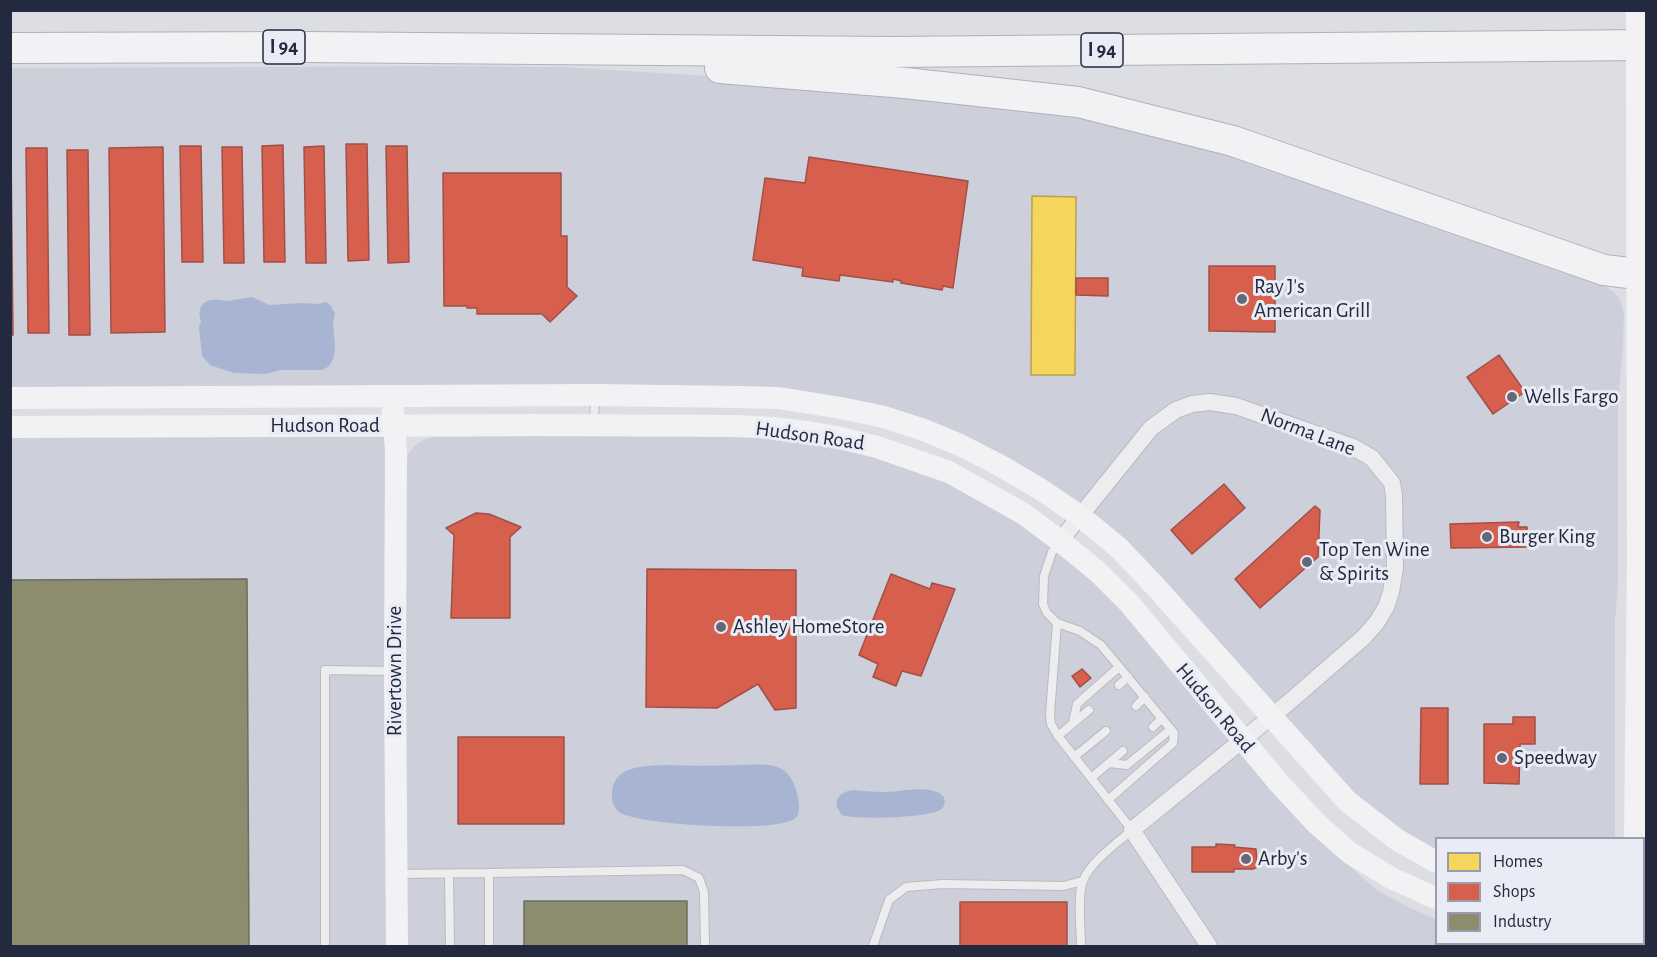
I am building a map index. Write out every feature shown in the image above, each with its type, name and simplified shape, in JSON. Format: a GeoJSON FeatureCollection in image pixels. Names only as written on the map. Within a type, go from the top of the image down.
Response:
{"type":"FeatureCollection","features":[{"type":"Feature","properties":{"kind":"highway","name":"I 94"},"geometry":{"type":"LineString","coordinates":[[10,48],[902,52],[1647,45]]}},
{"type":"Feature","properties":{"kind":"highway"},"geometry":{"type":"LineString","coordinates":[[557,49],[663,64],[905,83],[1078,102],[1233,141],[1604,270],[1642,275]]}},
{"type":"Feature","properties":{"kind":"street"},"geometry":{"type":"LineString","coordinates":[[1635,837],[1642,275],[1637,10]]}},
{"type":"Feature","properties":{"kind":"street","name":"Hudson Road"},"geometry":{"type":"LineString","coordinates":[[10,398],[595,395],[779,398],[884,417],[960,445],[1021,477],[1080,516],[1119,548],[1155,586],[1347,801],[1396,839],[1435,861]]}},
{"type":"Feature","properties":{"kind":"street","name":"Rivertown Drive"},"geometry":{"type":"LineString","coordinates":[[392,396],[396,451],[397,946]]}},
{"type":"Feature","properties":{"kind":"street","name":"Norma Lane"},"geometry":{"type":"LineString","coordinates":[[1060,541],[1151,428],[1176,410],[1192,404],[1210,402],[1236,406],[1353,447],[1372,458],[1392,483],[1395,568],[1391,592],[1386,607],[1377,622],[1364,637],[1271,717],[1131,830]]}},
{"type":"Feature","properties":{"kind":"street","name":"Hudson Road"},"geometry":{"type":"LineString","coordinates":[[10,427],[594,425],[773,428],[836,436],[877,447],[949,472],[1024,514],[1060,541],[1098,572],[1129,603],[1278,783],[1317,824],[1350,853],[1393,879],[1435,897]]}},
{"type":"Feature","properties":{"kind":"street"},"geometry":{"type":"LineString","coordinates":[[1131,830],[1209,946]]}},
{"type":"Feature","properties":{"kind":"lane"},"geometry":{"type":"LineString","coordinates":[[594,425],[595,395]]}},
{"type":"Feature","properties":{"kind":"lane"},"geometry":{"type":"LineString","coordinates":[[1060,541],[1052,552],[1044,576],[1043,604],[1047,614],[1057,623],[1080,631],[1101,645],[1174,733],[1173,743],[1108,800]]}},
{"type":"Feature","properties":{"kind":"lane"},"geometry":{"type":"LineString","coordinates":[[1057,623],[1051,724],[1131,830],[1093,865],[1082,881],[1081,946]]}},
{"type":"Feature","properties":{"kind":"lane"},"geometry":{"type":"LineString","coordinates":[[1073,723],[1077,704],[1119,667]]}},
{"type":"Feature","properties":{"kind":"lane"},"geometry":{"type":"LineString","coordinates":[[325,946],[325,670],[395,671]]}},
{"type":"Feature","properties":{"kind":"lane"},"geometry":{"type":"LineString","coordinates":[[1119,685],[1128,677]]}},
{"type":"Feature","properties":{"kind":"lane"},"geometry":{"type":"LineString","coordinates":[[1136,706],[1145,698]]}},
{"type":"Feature","properties":{"kind":"lane"},"geometry":{"type":"LineString","coordinates":[[1058,736],[1089,710]]}},
{"type":"Feature","properties":{"kind":"lane"},"geometry":{"type":"LineString","coordinates":[[1153,727],[1162,718]]}},
{"type":"Feature","properties":{"kind":"lane"},"geometry":{"type":"LineString","coordinates":[[1109,763],[1127,765],[1171,729]]}},
{"type":"Feature","properties":{"kind":"lane"},"geometry":{"type":"LineString","coordinates":[[1074,757],[1106,731]]}},
{"type":"Feature","properties":{"kind":"lane"},"geometry":{"type":"LineString","coordinates":[[1091,778],[1123,752]]}},
{"type":"Feature","properties":{"kind":"lane"},"geometry":{"type":"LineString","coordinates":[[397,874],[683,870],[699,878],[704,892],[705,946]]}},
{"type":"Feature","properties":{"kind":"lane"},"geometry":{"type":"LineString","coordinates":[[489,873],[489,946]]}},
{"type":"Feature","properties":{"kind":"lane"},"geometry":{"type":"LineString","coordinates":[[449,874],[450,946]]}},
{"type":"Feature","properties":{"kind":"lane"},"geometry":{"type":"LineString","coordinates":[[873,946],[889,900],[906,886],[944,884],[1064,886],[1082,881]]}},
{"type":"Feature","properties":{"kind":"shaded area"},"geometry":{"type":"Polygon","coordinates":[[[563,67],[873,86],[1144,124],[1606,287],[1620,300],[1624,314],[1618,405],[1615,837],[1435,837],[1435,850],[1416,840],[1358,797],[1156,572],[885,408],[11,388],[10,68],[563,67]]]}},
{"type":"Feature","properties":{"kind":"shaded area"},"geometry":{"type":"Polygon","coordinates":[[[394,425],[406,462],[408,454],[415,445],[434,437],[735,435],[767,437],[852,450],[933,476],[1000,510],[1086,573],[1115,602],[1316,837],[1377,890],[1435,919],[1435,945],[1605,946],[11,946],[10,427],[394,425]]]}},
{"type":"Feature","properties":{"kind":"water"},"geometry":{"type":"Polygon","coordinates":[[[252,297],[269,305],[326,302],[331,306],[335,314],[333,323],[335,346],[334,357],[329,366],[323,370],[280,370],[266,374],[234,373],[210,365],[202,356],[199,327],[201,307],[209,300],[228,301],[252,297]]]}},
{"type":"Feature","properties":{"kind":"water"},"geometry":{"type":"Polygon","coordinates":[[[667,765],[771,765],[780,768],[785,771],[794,785],[799,803],[798,814],[794,819],[782,823],[761,826],[706,826],[651,821],[631,817],[617,810],[612,796],[617,778],[630,769],[667,765]]]}},
{"type":"Feature","properties":{"kind":"water"},"geometry":{"type":"Polygon","coordinates":[[[853,790],[886,792],[931,790],[942,795],[945,803],[940,810],[921,815],[876,818],[842,815],[837,806],[838,798],[843,793],[853,790]]]}},
{"type":"Feature","properties":{"kind":"building: Homes"},"geometry":{"type":"Polygon","coordinates":[[[1032,196],[1076,197],[1075,375],[1031,375],[1032,196]]]}},
{"type":"Feature","properties":{"kind":"building: Shops"},"geometry":{"type":"Polygon","coordinates":[[[346,144],[367,144],[369,260],[348,261],[346,144]]]}},
{"type":"Feature","properties":{"kind":"building: Shops"},"geometry":{"type":"Polygon","coordinates":[[[283,145],[285,262],[264,262],[262,146],[283,145]]]}},
{"type":"Feature","properties":{"kind":"building: Shops"},"geometry":{"type":"Polygon","coordinates":[[[180,146],[201,146],[203,262],[182,262],[180,146]]]}},
{"type":"Feature","properties":{"kind":"building: Shops"},"geometry":{"type":"Polygon","coordinates":[[[324,146],[326,263],[306,263],[304,147],[324,146]]]}},
{"type":"Feature","properties":{"kind":"building: Shops"},"geometry":{"type":"Polygon","coordinates":[[[386,146],[407,146],[409,262],[388,263],[386,146]]]}},
{"type":"Feature","properties":{"kind":"building: Shops"},"geometry":{"type":"Polygon","coordinates":[[[163,147],[165,332],[111,333],[109,148],[163,147]]]}},
{"type":"Feature","properties":{"kind":"building: Shops"},"geometry":{"type":"Polygon","coordinates":[[[222,147],[242,147],[244,263],[224,263],[222,147]]]}},
{"type":"Feature","properties":{"kind":"building: Shops"},"geometry":{"type":"Polygon","coordinates":[[[26,148],[47,148],[49,333],[28,333],[26,148]]]}},
{"type":"Feature","properties":{"kind":"building: Shops"},"geometry":{"type":"Polygon","coordinates":[[[11,150],[13,335],[10,335],[11,150]]]}},
{"type":"Feature","properties":{"kind":"building: Shops"},"geometry":{"type":"Polygon","coordinates":[[[67,150],[88,150],[90,335],[69,335],[67,150]]]}},
{"type":"Feature","properties":{"kind":"building: Shops"},"geometry":{"type":"Polygon","coordinates":[[[809,157],[968,181],[953,288],[943,286],[942,290],[901,283],[893,279],[893,282],[840,275],[839,281],[802,276],[803,268],[753,260],[765,178],[805,183],[809,157]]]}},
{"type":"Feature","properties":{"kind":"building: Shops"},"geometry":{"type":"Polygon","coordinates":[[[443,173],[561,173],[561,236],[567,236],[567,287],[577,296],[550,322],[542,314],[477,314],[477,308],[444,306],[443,173]]]}},
{"type":"Feature","properties":{"kind":"building: Shops","name":"Ray J's American Grill"},"geometry":{"type":"Polygon","coordinates":[[[1209,266],[1275,266],[1275,332],[1209,331],[1209,266]]]}},
{"type":"Feature","properties":{"kind":"building: Shops"},"geometry":{"type":"Polygon","coordinates":[[[1076,278],[1108,278],[1108,296],[1076,295],[1076,278]]]}},
{"type":"Feature","properties":{"kind":"building: Shops"},"geometry":{"type":"Polygon","coordinates":[[[1499,355],[1525,392],[1493,414],[1467,377],[1499,355]]]}},
{"type":"Feature","properties":{"kind":"building: Shops"},"geometry":{"type":"Polygon","coordinates":[[[1224,484],[1245,508],[1192,554],[1171,530],[1224,484]]]}},
{"type":"Feature","properties":{"kind":"building: Shops"},"geometry":{"type":"Polygon","coordinates":[[[1315,506],[1320,510],[1318,557],[1260,608],[1235,579],[1315,506]]]}},
{"type":"Feature","properties":{"kind":"building: Shops"},"geometry":{"type":"Polygon","coordinates":[[[476,513],[489,514],[521,527],[510,537],[510,618],[451,618],[454,535],[446,528],[476,513]]]}},
{"type":"Feature","properties":{"kind":"building: Shops"},"geometry":{"type":"Polygon","coordinates":[[[1519,522],[1518,527],[1527,527],[1528,547],[1451,548],[1450,524],[1519,522]]]}},
{"type":"Feature","properties":{"kind":"building: Shops","name":"Ashley HomeStore"},"geometry":{"type":"Polygon","coordinates":[[[647,569],[796,570],[796,708],[775,710],[758,684],[717,708],[646,707],[647,569]]]}},
{"type":"Feature","properties":{"kind":"building: Shops"},"geometry":{"type":"Polygon","coordinates":[[[891,574],[930,589],[932,583],[955,589],[921,676],[902,671],[896,686],[873,677],[878,664],[859,655],[891,574]]]}},
{"type":"Feature","properties":{"kind":"building: Shops"},"geometry":{"type":"Polygon","coordinates":[[[1082,669],[1091,678],[1080,687],[1072,676],[1082,669]]]}},
{"type":"Feature","properties":{"kind":"building: Shops"},"geometry":{"type":"Polygon","coordinates":[[[1421,708],[1448,708],[1448,784],[1420,784],[1421,708]]]}},
{"type":"Feature","properties":{"kind":"building: Shops"},"geometry":{"type":"Polygon","coordinates":[[[1513,717],[1535,717],[1535,744],[1520,744],[1519,784],[1484,783],[1484,724],[1513,724],[1513,717]]]}},
{"type":"Feature","properties":{"kind":"building: Shops"},"geometry":{"type":"Polygon","coordinates":[[[458,737],[564,737],[564,824],[458,824],[458,737]]]}},
{"type":"Feature","properties":{"kind":"building: Shops"},"geometry":{"type":"Polygon","coordinates":[[[1216,844],[1256,849],[1257,867],[1234,869],[1234,872],[1192,872],[1192,847],[1216,847],[1216,844]]]}},
{"type":"Feature","properties":{"kind":"building: Shops"},"geometry":{"type":"Polygon","coordinates":[[[960,902],[1067,902],[1067,946],[960,946],[960,902]]]}},
{"type":"Feature","properties":{"kind":"building: Industry"},"geometry":{"type":"Polygon","coordinates":[[[247,579],[249,946],[10,946],[10,580],[247,579]]]}},
{"type":"Feature","properties":{"kind":"building: Industry"},"geometry":{"type":"Polygon","coordinates":[[[524,901],[687,901],[687,946],[524,946],[524,901]]]}},
{"type":"Feature","properties":{"kind":"place","name":"Ray J's American Grill"},"geometry":{"type":"Point","coordinates":[1242,299]}},
{"type":"Feature","properties":{"kind":"place","name":"Wells Fargo"},"geometry":{"type":"Point","coordinates":[1512,397]}},
{"type":"Feature","properties":{"kind":"place","name":"Burger King"},"geometry":{"type":"Point","coordinates":[1487,537]}},
{"type":"Feature","properties":{"kind":"place","name":"Top Ten Wine & Spirits"},"geometry":{"type":"Point","coordinates":[1307,562]}},
{"type":"Feature","properties":{"kind":"place","name":"Ashley HomeStore"},"geometry":{"type":"Point","coordinates":[721,627]}},
{"type":"Feature","properties":{"kind":"place","name":"Speedway"},"geometry":{"type":"Point","coordinates":[1502,758]}},
{"type":"Feature","properties":{"kind":"place","name":"Arby's"},"geometry":{"type":"Point","coordinates":[1246,859]}}]}
